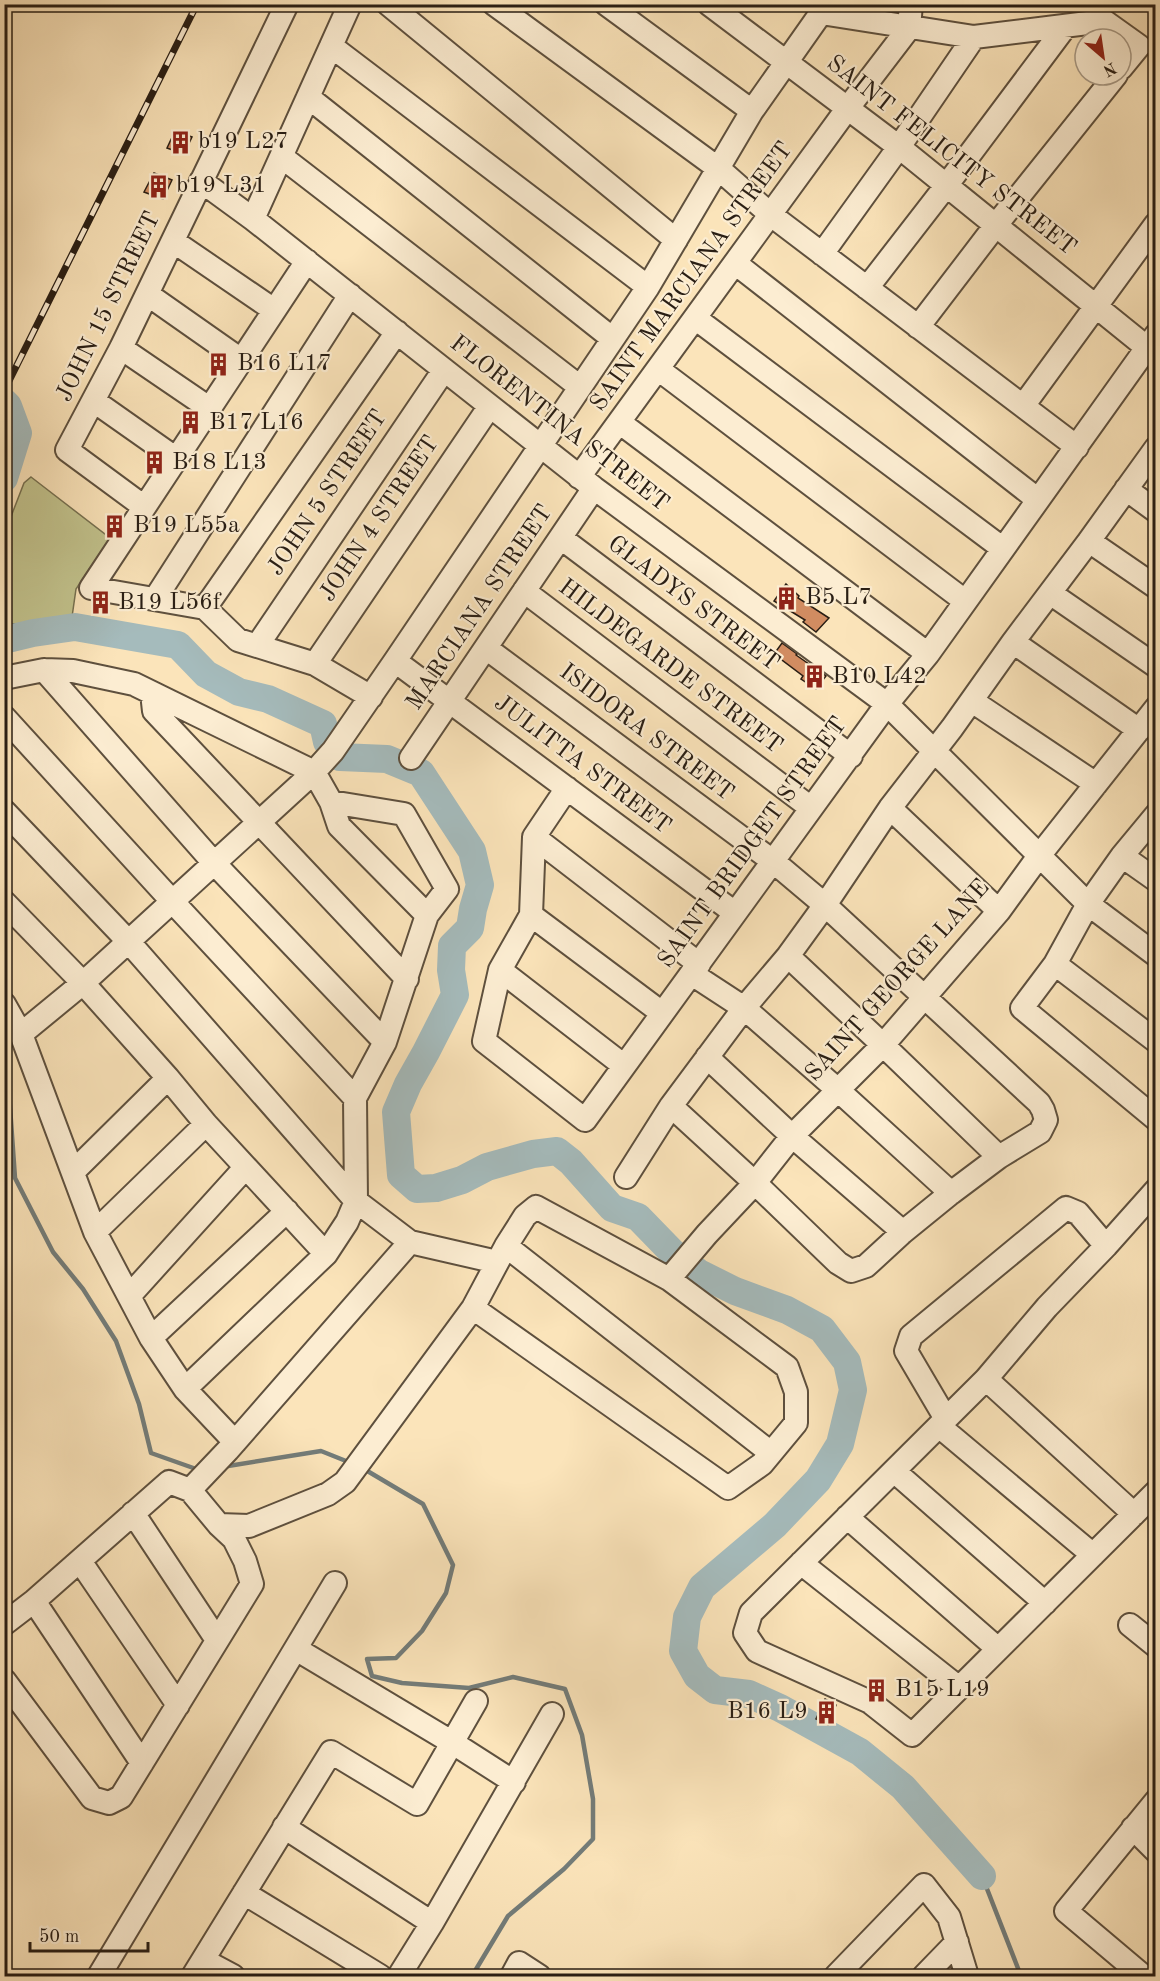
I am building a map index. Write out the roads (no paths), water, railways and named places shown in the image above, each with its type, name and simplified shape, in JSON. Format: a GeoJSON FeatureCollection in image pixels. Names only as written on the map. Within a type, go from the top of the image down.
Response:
{"type":"FeatureCollection","features":[{"type":"Feature","properties":{"kind":"street","name":"JOHN 15 STREET"},"geometry":{"type":"LineString","coordinates":[[143,506],[67,450],[121,348],[287,4]]}},
{"type":"Feature","properties":{"kind":"street"},"geometry":{"type":"LineString","coordinates":[[253,219],[350,4]]}},
{"type":"Feature","properties":{"kind":"street"},"geometry":{"type":"LineString","coordinates":[[388,4],[676,240]]}},
{"type":"Feature","properties":{"kind":"street"},"geometry":{"type":"LineString","coordinates":[[494,4],[719,170],[771,215],[1077,447]]}},
{"type":"Feature","properties":{"kind":"street"},"geometry":{"type":"LineString","coordinates":[[606,4],[752,111]]}},
{"type":"Feature","properties":{"kind":"street","name":"SAINT FELICITY STREET"},"geometry":{"type":"LineString","coordinates":[[709,4],[899,147],[1096,305],[1152,346]]}},
{"type":"Feature","properties":{"kind":"street"},"geometry":{"type":"LineString","coordinates":[[909,28],[911,4]]}},
{"type":"Feature","properties":{"kind":"street"},"geometry":{"type":"LineString","coordinates":[[21,1034],[83,983],[314,772],[333,751],[648,287],[752,111],[788,62],[822,9],[909,28],[974,37],[1104,21],[1112,27]]}},
{"type":"Feature","properties":{"kind":"street"},"geometry":{"type":"LineString","coordinates":[[867,288],[1065,27]]}},
{"type":"Feature","properties":{"kind":"street","name":"SAINT MARCIANA STREET"},"geometry":{"type":"LineString","coordinates":[[587,482],[619,422],[847,109],[909,28]]}},
{"type":"Feature","properties":{"kind":"street"},"geometry":{"type":"LineString","coordinates":[[822,254],[974,37]]}},
{"type":"Feature","properties":{"kind":"street"},"geometry":{"type":"LineString","coordinates":[[1133,42],[1139,46],[1133,54]]}},
{"type":"Feature","properties":{"kind":"street"},"geometry":{"type":"LineString","coordinates":[[331,46],[648,287]]}},
{"type":"Feature","properties":{"kind":"street"},"geometry":{"type":"LineString","coordinates":[[918,327],[1106,87]]}},
{"type":"Feature","properties":{"kind":"street"},"geometry":{"type":"LineString","coordinates":[[308,97],[613,339]]}},
{"type":"Feature","properties":{"kind":"street"},"geometry":{"type":"LineString","coordinates":[[282,157],[580,387]]}},
{"type":"Feature","properties":{"kind":"street","name":"FLORENTINA STREET"},"geometry":{"type":"LineString","coordinates":[[201,181],[307,261],[587,482],[887,705],[1088,904],[1155,955]]}},
{"type":"Feature","properties":{"kind":"street"},"geometry":{"type":"LineString","coordinates":[[1023,406],[1155,224]]}},
{"type":"Feature","properties":{"kind":"street"},"geometry":{"type":"LineString","coordinates":[[173,241],[274,310]]}},
{"type":"Feature","properties":{"kind":"street"},"geometry":{"type":"LineString","coordinates":[[307,261],[143,506],[91,588],[205,608],[238,640],[315,664],[371,697]]}},
{"type":"Feature","properties":{"kind":"street"},"geometry":{"type":"LineString","coordinates":[[735,263],[1037,499]]}},
{"type":"Feature","properties":{"kind":"street"},"geometry":{"type":"LineString","coordinates":[[147,294],[241,360]]}},
{"type":"Feature","properties":{"kind":"street"},"geometry":{"type":"LineString","coordinates":[[155,599],[350,295]]}},
{"type":"Feature","properties":{"kind":"street"},"geometry":{"type":"LineString","coordinates":[[695,318],[1002,548]]}},
{"type":"Feature","properties":{"kind":"street"},"geometry":{"type":"LineString","coordinates":[[205,608],[397,332]]}},
{"type":"Feature","properties":{"kind":"street","name":"SAINT BRIDGET STREET"},"geometry":{"type":"LineString","coordinates":[[500,970],[484,1041],[585,1120],[811,808],[928,654],[1037,499],[1152,346]]}},
{"type":"Feature","properties":{"kind":"street"},"geometry":{"type":"LineString","coordinates":[[121,348],[209,408]]}},
{"type":"Feature","properties":{"kind":"street"},"geometry":{"type":"LineString","coordinates":[[658,369],[965,601]]}},
{"type":"Feature","properties":{"kind":"street","name":"JOHN 5 STREET"},"geometry":{"type":"LineString","coordinates":[[257,646],[444,370]]}},
{"type":"Feature","properties":{"kind":"street"},"geometry":{"type":"LineString","coordinates":[[94,401],[175,458]]}},
{"type":"Feature","properties":{"kind":"street","name":"JOHN 4 STREET"},"geometry":{"type":"LineString","coordinates":[[315,664],[490,406]]}},
{"type":"Feature","properties":{"kind":"street"},"geometry":{"type":"LineString","coordinates":[[619,422],[928,654]]}},
{"type":"Feature","properties":{"kind":"street"},"geometry":{"type":"LineString","coordinates":[[626,1178],[671,1106],[744,1008],[788,956],[890,808],[972,701],[1012,642],[1089,542],[1155,448]]}},
{"type":"Feature","properties":{"kind":"street","name":"MARCIANA STREET"},"geometry":{"type":"LineString","coordinates":[[411,758],[561,538],[587,482]]}},
{"type":"Feature","properties":{"kind":"street"},"geometry":{"type":"LineString","coordinates":[[1126,489],[1155,511]]}},
{"type":"Feature","properties":{"kind":"street","name":"GLADYS STREET"},"geometry":{"type":"LineString","coordinates":[[561,538],[851,756]]}},
{"type":"Feature","properties":{"kind":"street"},"geometry":{"type":"LineString","coordinates":[[1089,542],[1155,587]]}},
{"type":"Feature","properties":{"kind":"street","name":"HILDEGARDE STREET"},"geometry":{"type":"LineString","coordinates":[[524,591],[811,808]]}},
{"type":"Feature","properties":{"kind":"street"},"geometry":{"type":"LineString","coordinates":[[1050,593],[1155,666]]}},
{"type":"Feature","properties":{"kind":"street"},"geometry":{"type":"LineString","coordinates":[[1012,642],[1138,730]]}},
{"type":"Feature","properties":{"kind":"street","name":"ISIDORA STREET"},"geometry":{"type":"LineString","coordinates":[[486,648],[774,862],[825,905],[1039,1103],[1046,1120],[1040,1132],[999,1157]]}},
{"type":"Feature","properties":{"kind":"street","name":"JULITTA STREET"},"geometry":{"type":"LineString","coordinates":[[395,662],[450,700],[735,913]]}},
{"type":"Feature","properties":{"kind":"street"},"geometry":{"type":"LineString","coordinates":[[44,670],[214,863],[385,1042]]}},
{"type":"Feature","properties":{"kind":"street"},"geometry":{"type":"LineString","coordinates":[[4,678],[44,670],[73,671],[134,684],[314,772],[331,802],[339,826],[427,915]]}},
{"type":"Feature","properties":{"kind":"street"},"geometry":{"type":"LineString","coordinates":[[152,693],[154,711],[407,979]]}},
{"type":"Feature","properties":{"kind":"street"},"geometry":{"type":"LineString","coordinates":[[972,701],[1096,784]]}},
{"type":"Feature","properties":{"kind":"street","name":"SAINT GEORGE LANE"},"geometry":{"type":"LineString","coordinates":[[671,1276],[755,1183],[792,1136],[884,1045],[999,910],[1155,708]]}},
{"type":"Feature","properties":{"kind":"street"},"geometry":{"type":"LineString","coordinates":[[4,717],[355,1098]]}},
{"type":"Feature","properties":{"kind":"street"},"geometry":{"type":"LineString","coordinates":[[567,788],[534,837],[531,915],[500,970],[623,1065]]}},
{"type":"Feature","properties":{"kind":"street"},"geometry":{"type":"LineString","coordinates":[[185,1389],[326,1254],[347,1221],[356,1201],[355,1098],[385,1042],[427,915],[447,889],[404,814],[331,802]]}},
{"type":"Feature","properties":{"kind":"street"},"geometry":{"type":"LineString","coordinates":[[890,808],[999,910]]}},
{"type":"Feature","properties":{"kind":"street"},"geometry":{"type":"LineString","coordinates":[[4,811],[128,941],[356,1201],[410,1242],[501,1254],[771,1454]]}},
{"type":"Feature","properties":{"kind":"street"},"geometry":{"type":"LineString","coordinates":[[1155,815],[1088,904],[1055,964],[1022,1008],[1155,1119]]}},
{"type":"Feature","properties":{"kind":"street"},"geometry":{"type":"LineString","coordinates":[[534,837],[744,1008],[951,1193]]}},
{"type":"Feature","properties":{"kind":"street"},"geometry":{"type":"LineString","coordinates":[[1122,856],[1155,880]]}},
{"type":"Feature","properties":{"kind":"street"},"geometry":{"type":"LineString","coordinates":[[4,902],[83,983],[245,1168],[326,1254]]}},
{"type":"Feature","properties":{"kind":"street"},"geometry":{"type":"LineString","coordinates":[[531,915],[662,1013]]}},
{"type":"Feature","properties":{"kind":"street"},"geometry":{"type":"LineString","coordinates":[[671,1106],[838,1263],[851,1271],[866,1266],[903,1232],[999,1157],[788,956]]}},
{"type":"Feature","properties":{"kind":"street"},"geometry":{"type":"LineString","coordinates":[[1055,964],[1155,1041]]}},
{"type":"Feature","properties":{"kind":"street"},"geometry":{"type":"LineString","coordinates":[[4,1004],[21,1034],[95,1232],[151,1338],[185,1389],[234,1442]]}},
{"type":"Feature","properties":{"kind":"street"},"geometry":{"type":"LineString","coordinates":[[707,1057],[792,1136],[903,1232]]}},
{"type":"Feature","properties":{"kind":"street"},"geometry":{"type":"LineString","coordinates":[[73,1172],[168,1078]]}},
{"type":"Feature","properties":{"kind":"street"},"geometry":{"type":"LineString","coordinates":[[95,1232],[206,1124]]}},
{"type":"Feature","properties":{"kind":"street"},"geometry":{"type":"LineString","coordinates":[[130,1295],[245,1168]]}},
{"type":"Feature","properties":{"kind":"street"},"geometry":{"type":"LineString","coordinates":[[1155,1190],[1106,1246],[1047,1307],[986,1379],[750,1613],[745,1633],[757,1651],[870,1702],[912,1736],[1155,1492]]}},
{"type":"Feature","properties":{"kind":"street"},"geometry":{"type":"LineString","coordinates":[[219,1525],[249,1526],[328,1494],[345,1482],[473,1308],[501,1254],[525,1216],[536,1207],[671,1276],[787,1367],[796,1392],[796,1423],[762,1464],[728,1488],[473,1308]]}},
{"type":"Feature","properties":{"kind":"street"},"geometry":{"type":"LineString","coordinates":[[1092,1555],[943,1422],[906,1351],[911,1336],[1066,1208],[1078,1213],[1106,1246]]}},
{"type":"Feature","properties":{"kind":"street"},"geometry":{"type":"LineString","coordinates":[[151,1338],[287,1211]]}},
{"type":"Feature","properties":{"kind":"street"},"geometry":{"type":"LineString","coordinates":[[190,1490],[410,1242]]}},
{"type":"Feature","properties":{"kind":"street"},"geometry":{"type":"LineString","coordinates":[[986,1379],[1134,1514]]}},
{"type":"Feature","properties":{"kind":"street"},"geometry":{"type":"LineString","coordinates":[[894,1471],[1045,1603]]}},
{"type":"Feature","properties":{"kind":"street"},"geometry":{"type":"LineString","coordinates":[[4,1624],[34,1601],[169,1482],[190,1490],[219,1525],[234,1539],[245,1561],[252,1584],[121,1797],[109,1803],[93,1798],[4,1680]]}},
{"type":"Feature","properties":{"kind":"street"},"geometry":{"type":"LineString","coordinates":[[134,1514],[217,1640]]}},
{"type":"Feature","properties":{"kind":"street"},"geometry":{"type":"LineString","coordinates":[[847,1517],[998,1649]]}},
{"type":"Feature","properties":{"kind":"street"},"geometry":{"type":"LineString","coordinates":[[80,1561],[178,1705]]}},
{"type":"Feature","properties":{"kind":"street"},"geometry":{"type":"LineString","coordinates":[[801,1563],[959,1689]]}},
{"type":"Feature","properties":{"kind":"street"},"geometry":{"type":"LineString","coordinates":[[99,1977],[335,1583]]}},
{"type":"Feature","properties":{"kind":"street"},"geometry":{"type":"LineString","coordinates":[[34,1601],[142,1763]]}},
{"type":"Feature","properties":{"kind":"street"},"geometry":{"type":"LineString","coordinates":[[1130,1625],[1155,1647]]}},
{"type":"Feature","properties":{"kind":"street"},"geometry":{"type":"LineString","coordinates":[[296,1649],[514,1782]]}},
{"type":"Feature","properties":{"kind":"street"},"geometry":{"type":"LineString","coordinates":[[233,1977],[198,1968],[331,1752],[417,1804],[476,1701]]}},
{"type":"Feature","properties":{"kind":"street"},"geometry":{"type":"LineString","coordinates":[[399,1977],[552,1714]]}},
{"type":"Feature","properties":{"kind":"street"},"geometry":{"type":"LineString","coordinates":[[1143,1977],[1066,1911],[1155,1801]]}},
{"type":"Feature","properties":{"kind":"street"},"geometry":{"type":"LineString","coordinates":[[284,1827],[432,1923]]}},
{"type":"Feature","properties":{"kind":"street"},"geometry":{"type":"LineString","coordinates":[[1132,1828],[1155,1851]]}},
{"type":"Feature","properties":{"kind":"street"},"geometry":{"type":"LineString","coordinates":[[836,1977],[924,1885],[949,1917],[967,1977]]}},
{"type":"Feature","properties":{"kind":"street"},"geometry":{"type":"LineString","coordinates":[[244,1893],[380,1977]]}},
{"type":"Feature","properties":{"kind":"street"},"geometry":{"type":"LineString","coordinates":[[924,1977],[957,1942]]}},
{"type":"Feature","properties":{"kind":"street"},"geometry":{"type":"LineString","coordinates":[[512,1977],[519,1963],[539,1977]]}},
{"type":"Feature","properties":{"kind":"waterway"},"geometry":{"type":"LineString","coordinates":[[4,402],[8,406],[18,433],[4,478]]}},
{"type":"Feature","properties":{"kind":"waterway"},"geometry":{"type":"LineString","coordinates":[[4,640],[75,627],[178,645],[206,674],[239,692],[268,699],[323,724],[327,742],[340,757],[387,759],[421,773],[472,851],[480,885],[470,928],[452,946],[451,970],[455,995],[408,1084],[396,1112],[401,1175],[417,1189],[436,1188],[462,1180],[487,1167],[533,1154],[557,1151],[571,1162],[612,1208],[638,1217],[672,1252],[699,1273],[735,1291],[787,1310],[822,1329],[847,1362],[853,1390],[840,1444],[818,1480],[775,1525],[702,1587],[687,1617],[683,1651],[697,1676],[715,1690],[749,1694],[780,1708],[860,1752],[903,1787],[982,1876]]}},
{"type":"Feature","properties":{"kind":"waterway"},"geometry":{"type":"LineString","coordinates":[[4,1084],[9,1093],[15,1178],[53,1252],[83,1289],[116,1341],[139,1404],[151,1453],[199,1470]]}},
{"type":"Feature","properties":{"kind":"waterway"},"geometry":{"type":"LineString","coordinates":[[222,1467],[321,1451],[351,1463]]}},
{"type":"Feature","properties":{"kind":"waterway"},"geometry":{"type":"LineString","coordinates":[[364,1469],[423,1504],[453,1565],[446,1593],[422,1631],[396,1658],[367,1659],[372,1676],[402,1683],[469,1688],[513,1677],[565,1689],[582,1735],[593,1799],[593,1839],[564,1869],[508,1916],[472,1976]]}},
{"type":"Feature","properties":{"kind":"waterway"},"geometry":{"type":"LineString","coordinates":[[982,1876],[1021,1976]]}},
{"type":"Feature","properties":{"kind":"railway"},"geometry":{"type":"LineString","coordinates":[[4,391],[197,4]]}},
{"type":"Feature","properties":{"kind":"place","name":"b19 L27"},"geometry":{"type":"Point","coordinates":[180,142]}},
{"type":"Feature","properties":{"kind":"place","name":"b19 L31"},"geometry":{"type":"Point","coordinates":[158,186]}},
{"type":"Feature","properties":{"kind":"place","name":"B16 L17"},"geometry":{"type":"Point","coordinates":[219,364]}},
{"type":"Feature","properties":{"kind":"place","name":"B17 L16"},"geometry":{"type":"Point","coordinates":[191,423]}},
{"type":"Feature","properties":{"kind":"place","name":"B18 L13"},"geometry":{"type":"Point","coordinates":[154,463]}},
{"type":"Feature","properties":{"kind":"place","name":"B19 L55a"},"geometry":{"type":"Point","coordinates":[115,526]}},
{"type":"Feature","properties":{"kind":"place","name":"B5 L7"},"geometry":{"type":"Point","coordinates":[787,598]}},
{"type":"Feature","properties":{"kind":"place","name":"B19 L56f"},"geometry":{"type":"Point","coordinates":[100,603]}},
{"type":"Feature","properties":{"kind":"place","name":"B10 L42"},"geometry":{"type":"Point","coordinates":[814,677]}},
{"type":"Feature","properties":{"kind":"place","name":"B15 L19"},"geometry":{"type":"Point","coordinates":[877,1690]}},
{"type":"Feature","properties":{"kind":"place","name":"B16 L9"},"geometry":{"type":"Point","coordinates":[826,1712]}}]}
